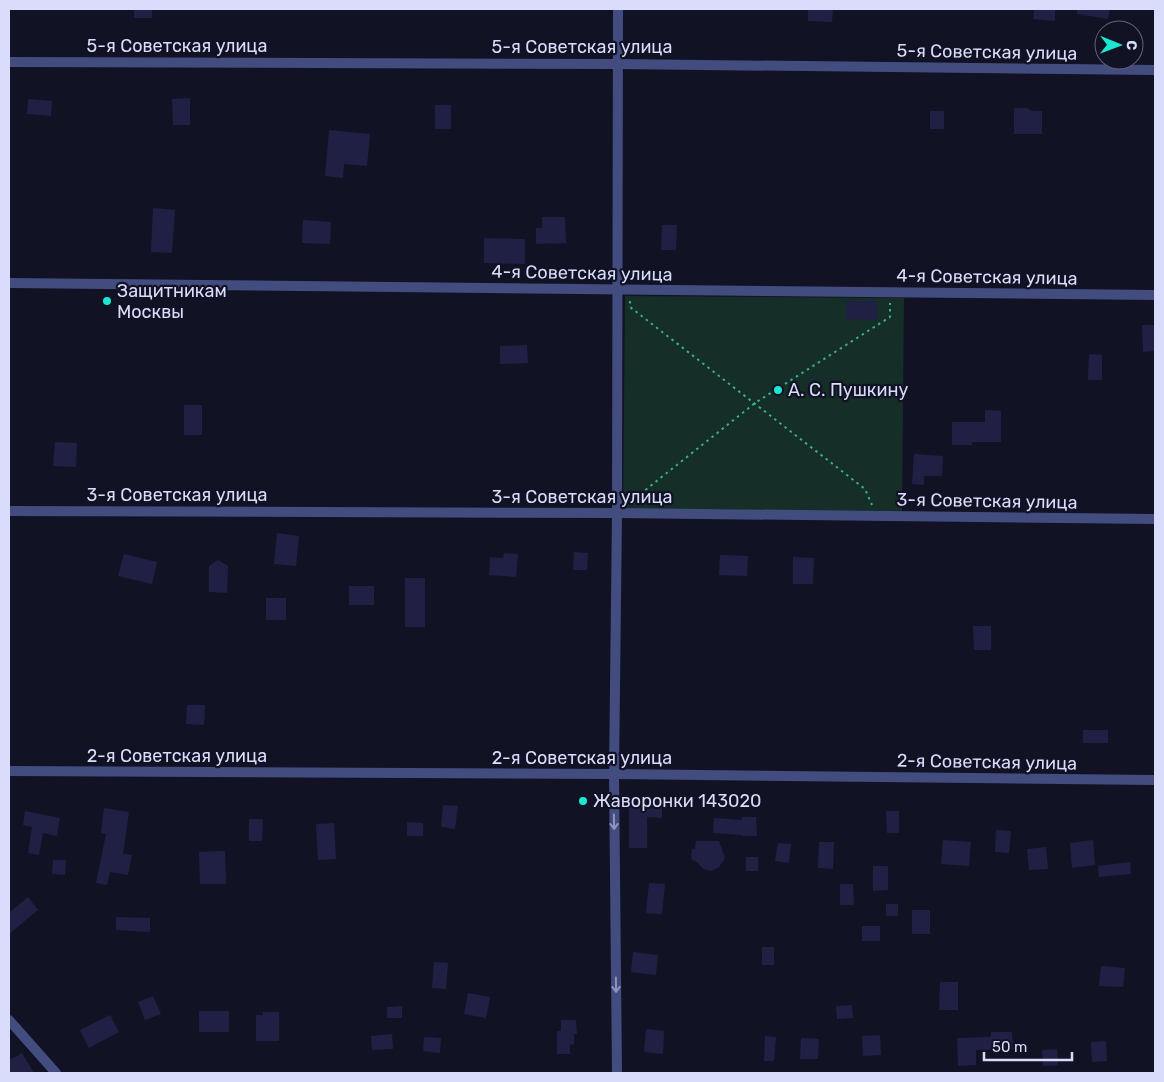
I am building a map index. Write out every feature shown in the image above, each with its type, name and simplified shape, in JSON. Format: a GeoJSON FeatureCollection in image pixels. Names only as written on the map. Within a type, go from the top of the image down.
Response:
{"type":"FeatureCollection","features":[{"type":"Feature","properties":{"kind":"street"},"geometry":{"type":"LineString","coordinates":[[617,1073],[614,774],[617,514],[618,9]]}},
{"type":"Feature","properties":{"kind":"street","name":"5-я Советская улица"},"geometry":{"type":"LineString","coordinates":[[9,62],[618,64],[1155,70]]}},
{"type":"Feature","properties":{"kind":"street","name":"4-я Советская улица"},"geometry":{"type":"LineString","coordinates":[[9,283],[1155,294]]}},
{"type":"Feature","properties":{"kind":"street","name":"3-я Советская улица"},"geometry":{"type":"LineString","coordinates":[[9,511],[1155,519]]}},
{"type":"Feature","properties":{"kind":"street","name":"2-я Советская улица"},"geometry":{"type":"LineString","coordinates":[[9,771],[614,774],[1155,780]]}},
{"type":"Feature","properties":{"kind":"street"},"geometry":{"type":"LineString","coordinates":[[11,1027],[56,1073]]}},
{"type":"Feature","properties":{"kind":"path"},"geometry":{"type":"LineString","coordinates":[[630,290],[630,307],[865,488],[876,516]]}},
{"type":"Feature","properties":{"kind":"path"},"geometry":{"type":"LineString","coordinates":[[633,514],[634,499],[755,403],[890,317],[890,292]]}},
{"type":"Feature","properties":{"kind":"green space"},"geometry":{"type":"Polygon","coordinates":[[[625,296],[904,298],[902,511],[623,509],[625,296]]]}},
{"type":"Feature","properties":{"kind":"building"},"geometry":{"type":"Polygon","coordinates":[[[134,9],[152,9],[152,18],[134,18],[134,9]]]}},
{"type":"Feature","properties":{"kind":"building"},"geometry":{"type":"Polygon","coordinates":[[[808,9],[833,9],[832,22],[808,21],[808,9]]]}},
{"type":"Feature","properties":{"kind":"building"},"geometry":{"type":"Polygon","coordinates":[[[1034,9],[1055,9],[1055,21],[1033,19],[1034,9]]]}},
{"type":"Feature","properties":{"kind":"building"},"geometry":{"type":"Polygon","coordinates":[[[1077,9],[1110,9],[1108,19],[1077,14],[1077,9]]]}},
{"type":"Feature","properties":{"kind":"building"},"geometry":{"type":"Polygon","coordinates":[[[190,98],[190,125],[173,125],[172,99],[190,98]]]}},
{"type":"Feature","properties":{"kind":"building"},"geometry":{"type":"Polygon","coordinates":[[[28,99],[52,101],[51,116],[27,114],[28,99]]]}},
{"type":"Feature","properties":{"kind":"building"},"geometry":{"type":"Polygon","coordinates":[[[435,105],[451,105],[451,129],[435,129],[435,105]]]}},
{"type":"Feature","properties":{"kind":"building"},"geometry":{"type":"Polygon","coordinates":[[[1014,108],[1042,111],[1042,134],[1014,134],[1014,108]]]}},
{"type":"Feature","properties":{"kind":"building"},"geometry":{"type":"Polygon","coordinates":[[[930,111],[944,111],[944,129],[930,129],[930,111]]]}},
{"type":"Feature","properties":{"kind":"building"},"geometry":{"type":"Polygon","coordinates":[[[329,130],[370,134],[367,166],[344,164],[343,178],[325,176],[329,130]]]}},
{"type":"Feature","properties":{"kind":"building"},"geometry":{"type":"Polygon","coordinates":[[[153,208],[175,210],[172,253],[151,252],[153,208]]]}},
{"type":"Feature","properties":{"kind":"building"},"geometry":{"type":"Polygon","coordinates":[[[542,217],[565,217],[566,243],[536,244],[536,228],[542,228],[542,217]]]}},
{"type":"Feature","properties":{"kind":"building"},"geometry":{"type":"Polygon","coordinates":[[[303,220],[331,222],[330,244],[302,243],[303,220]]]}},
{"type":"Feature","properties":{"kind":"building"},"geometry":{"type":"Polygon","coordinates":[[[662,225],[677,225],[676,250],[661,250],[662,225]]]}},
{"type":"Feature","properties":{"kind":"building"},"geometry":{"type":"Polygon","coordinates":[[[484,238],[525,239],[525,264],[484,263],[484,238]]]}},
{"type":"Feature","properties":{"kind":"building"},"geometry":{"type":"Polygon","coordinates":[[[846,301],[877,301],[877,320],[846,319],[846,301]]]}},
{"type":"Feature","properties":{"kind":"building"},"geometry":{"type":"Polygon","coordinates":[[[1142,325],[1155,325],[1155,351],[1143,352],[1142,325]]]}},
{"type":"Feature","properties":{"kind":"building"},"geometry":{"type":"Polygon","coordinates":[[[527,345],[528,363],[500,364],[500,346],[527,345]]]}},
{"type":"Feature","properties":{"kind":"building"},"geometry":{"type":"Polygon","coordinates":[[[1089,354],[1102,355],[1102,380],[1088,380],[1089,354]]]}},
{"type":"Feature","properties":{"kind":"building"},"geometry":{"type":"Polygon","coordinates":[[[184,405],[202,405],[202,435],[184,435],[184,405]]]}},
{"type":"Feature","properties":{"kind":"building"},"geometry":{"type":"Polygon","coordinates":[[[985,410],[1001,411],[1001,442],[972,442],[972,445],[952,445],[952,422],[985,422],[985,410]]]}},
{"type":"Feature","properties":{"kind":"building"},"geometry":{"type":"Polygon","coordinates":[[[55,442],[77,443],[76,467],[53,466],[55,442]]]}},
{"type":"Feature","properties":{"kind":"building"},"geometry":{"type":"Polygon","coordinates":[[[914,454],[943,456],[942,476],[924,476],[924,485],[912,484],[914,454]]]}},
{"type":"Feature","properties":{"kind":"building"},"geometry":{"type":"Polygon","coordinates":[[[277,533],[299,536],[296,566],[274,564],[277,533]]]}},
{"type":"Feature","properties":{"kind":"building"},"geometry":{"type":"Polygon","coordinates":[[[574,552],[588,553],[587,570],[573,570],[574,552]]]}},
{"type":"Feature","properties":{"kind":"building"},"geometry":{"type":"Polygon","coordinates":[[[504,553],[518,554],[516,577],[489,575],[490,557],[503,558],[504,553]]]}},
{"type":"Feature","properties":{"kind":"building"},"geometry":{"type":"Polygon","coordinates":[[[124,554],[157,562],[152,584],[118,576],[124,554]]]}},
{"type":"Feature","properties":{"kind":"building"},"geometry":{"type":"Polygon","coordinates":[[[720,555],[748,556],[747,576],[719,575],[720,555]]]}},
{"type":"Feature","properties":{"kind":"building"},"geometry":{"type":"Polygon","coordinates":[[[793,557],[814,558],[813,584],[793,584],[793,557]]]}},
{"type":"Feature","properties":{"kind":"building"},"geometry":{"type":"Polygon","coordinates":[[[218,560],[228,566],[227,593],[209,592],[209,566],[218,560]]]}},
{"type":"Feature","properties":{"kind":"building"},"geometry":{"type":"Polygon","coordinates":[[[405,578],[425,578],[425,627],[405,627],[405,578]]]}},
{"type":"Feature","properties":{"kind":"building"},"geometry":{"type":"Polygon","coordinates":[[[349,586],[374,586],[374,605],[349,605],[349,586]]]}},
{"type":"Feature","properties":{"kind":"building"},"geometry":{"type":"Polygon","coordinates":[[[266,598],[286,598],[286,620],[266,620],[266,598]]]}},
{"type":"Feature","properties":{"kind":"building"},"geometry":{"type":"Polygon","coordinates":[[[973,626],[991,626],[991,650],[974,650],[973,626]]]}},
{"type":"Feature","properties":{"kind":"building"},"geometry":{"type":"Polygon","coordinates":[[[187,705],[205,705],[204,725],[186,724],[187,705]]]}},
{"type":"Feature","properties":{"kind":"building"},"geometry":{"type":"Polygon","coordinates":[[[1083,730],[1108,730],[1108,743],[1083,743],[1083,730]]]}},
{"type":"Feature","properties":{"kind":"building"},"geometry":{"type":"Polygon","coordinates":[[[629,798],[662,798],[662,818],[647,817],[647,848],[629,848],[629,798]]]}},
{"type":"Feature","properties":{"kind":"building"},"geometry":{"type":"Polygon","coordinates":[[[443,805],[458,806],[455,829],[441,827],[443,805]]]}},
{"type":"Feature","properties":{"kind":"building"},"geometry":{"type":"Polygon","coordinates":[[[104,808],[129,812],[123,854],[132,855],[128,875],[110,872],[107,885],[96,883],[106,834],[101,833],[104,808]]]}},
{"type":"Feature","properties":{"kind":"building"},"geometry":{"type":"Polygon","coordinates":[[[25,811],[60,818],[57,836],[43,833],[39,855],[28,853],[32,827],[23,825],[25,811]]]}},
{"type":"Feature","properties":{"kind":"building"},"geometry":{"type":"Polygon","coordinates":[[[886,811],[899,811],[899,833],[887,833],[886,811]]]}},
{"type":"Feature","properties":{"kind":"building"},"geometry":{"type":"Polygon","coordinates":[[[742,817],[756,817],[757,836],[713,833],[714,818],[742,820],[742,817]]]}},
{"type":"Feature","properties":{"kind":"building"},"geometry":{"type":"Polygon","coordinates":[[[249,819],[263,819],[262,841],[249,841],[249,819]]]}},
{"type":"Feature","properties":{"kind":"building"},"geometry":{"type":"Polygon","coordinates":[[[407,822],[423,823],[423,836],[407,836],[407,822]]]}},
{"type":"Feature","properties":{"kind":"building"},"geometry":{"type":"Polygon","coordinates":[[[334,823],[336,859],[318,860],[316,824],[334,823]]]}},
{"type":"Feature","properties":{"kind":"building"},"geometry":{"type":"Polygon","coordinates":[[[996,830],[1011,831],[1009,853],[995,852],[996,830]]]}},
{"type":"Feature","properties":{"kind":"building"},"geometry":{"type":"Polygon","coordinates":[[[943,840],[971,842],[969,866],[941,864],[943,840]]]}},
{"type":"Feature","properties":{"kind":"building"},"geometry":{"type":"Polygon","coordinates":[[[1093,840],[1095,865],[1072,868],[1070,843],[1093,840]]]}},
{"type":"Feature","properties":{"kind":"building"},"geometry":{"type":"Polygon","coordinates":[[[696,841],[719,841],[725,858],[719,867],[711,871],[703,869],[697,862],[691,859],[692,849],[695,849],[696,841]]]}},
{"type":"Feature","properties":{"kind":"building"},"geometry":{"type":"Polygon","coordinates":[[[819,842],[834,842],[833,869],[818,868],[819,842]]]}},
{"type":"Feature","properties":{"kind":"building"},"geometry":{"type":"Polygon","coordinates":[[[778,843],[791,844],[789,863],[775,861],[778,843]]]}},
{"type":"Feature","properties":{"kind":"building"},"geometry":{"type":"Polygon","coordinates":[[[1046,847],[1048,869],[1029,870],[1027,849],[1046,847]]]}},
{"type":"Feature","properties":{"kind":"building"},"geometry":{"type":"Polygon","coordinates":[[[225,851],[226,884],[200,884],[199,852],[225,851]]]}},
{"type":"Feature","properties":{"kind":"building"},"geometry":{"type":"Polygon","coordinates":[[[746,857],[758,857],[758,871],[746,871],[746,857]]]}},
{"type":"Feature","properties":{"kind":"building"},"geometry":{"type":"Polygon","coordinates":[[[53,860],[66,860],[65,875],[52,874],[53,860]]]}},
{"type":"Feature","properties":{"kind":"building"},"geometry":{"type":"Polygon","coordinates":[[[1130,862],[1131,874],[1099,877],[1098,866],[1130,862]]]}},
{"type":"Feature","properties":{"kind":"building"},"geometry":{"type":"Polygon","coordinates":[[[873,866],[888,866],[888,890],[873,891],[873,866]]]}},
{"type":"Feature","properties":{"kind":"building"},"geometry":{"type":"Polygon","coordinates":[[[649,883],[665,884],[662,914],[646,913],[649,883]]]}},
{"type":"Feature","properties":{"kind":"building"},"geometry":{"type":"Polygon","coordinates":[[[840,884],[853,884],[854,905],[840,905],[840,884]]]}},
{"type":"Feature","properties":{"kind":"building"},"geometry":{"type":"Polygon","coordinates":[[[28,897],[38,910],[9,934],[9,913],[28,897]]]}},
{"type":"Feature","properties":{"kind":"building"},"geometry":{"type":"Polygon","coordinates":[[[886,904],[898,904],[898,916],[886,916],[886,904]]]}},
{"type":"Feature","properties":{"kind":"building"},"geometry":{"type":"Polygon","coordinates":[[[912,910],[930,910],[930,934],[912,934],[912,910]]]}},
{"type":"Feature","properties":{"kind":"building"},"geometry":{"type":"Polygon","coordinates":[[[116,917],[150,918],[150,932],[116,930],[116,917]]]}},
{"type":"Feature","properties":{"kind":"building"},"geometry":{"type":"Polygon","coordinates":[[[862,926],[880,926],[880,941],[862,941],[862,926]]]}},
{"type":"Feature","properties":{"kind":"building"},"geometry":{"type":"Polygon","coordinates":[[[762,947],[774,947],[774,965],[762,965],[762,947]]]}},
{"type":"Feature","properties":{"kind":"building"},"geometry":{"type":"Polygon","coordinates":[[[633,952],[658,955],[656,975],[631,972],[633,952]]]}},
{"type":"Feature","properties":{"kind":"building"},"geometry":{"type":"Polygon","coordinates":[[[434,962],[448,963],[446,989],[432,988],[434,962]]]}},
{"type":"Feature","properties":{"kind":"building"},"geometry":{"type":"Polygon","coordinates":[[[1101,966],[1125,968],[1123,987],[1099,986],[1101,966]]]}},
{"type":"Feature","properties":{"kind":"building"},"geometry":{"type":"Polygon","coordinates":[[[940,982],[958,982],[958,1010],[939,1010],[940,982]]]}},
{"type":"Feature","properties":{"kind":"building"},"geometry":{"type":"Polygon","coordinates":[[[468,993],[490,997],[486,1018],[464,1014],[468,993]]]}},
{"type":"Feature","properties":{"kind":"building"},"geometry":{"type":"Polygon","coordinates":[[[153,996],[161,1014],[145,1020],[138,1002],[153,996]]]}},
{"type":"Feature","properties":{"kind":"building"},"geometry":{"type":"Polygon","coordinates":[[[852,1005],[853,1018],[837,1019],[836,1006],[852,1005]]]}},
{"type":"Feature","properties":{"kind":"building"},"geometry":{"type":"Polygon","coordinates":[[[402,1006],[402,1018],[387,1018],[387,1007],[402,1006]]]}},
{"type":"Feature","properties":{"kind":"building"},"geometry":{"type":"Polygon","coordinates":[[[199,1011],[229,1011],[229,1032],[199,1032],[199,1011]]]}},
{"type":"Feature","properties":{"kind":"building"},"geometry":{"type":"Polygon","coordinates":[[[263,1012],[279,1012],[279,1041],[256,1041],[256,1015],[263,1015],[263,1012]]]}},
{"type":"Feature","properties":{"kind":"building"},"geometry":{"type":"Polygon","coordinates":[[[110,1015],[119,1032],[89,1048],[80,1030],[110,1015]]]}},
{"type":"Feature","properties":{"kind":"building"},"geometry":{"type":"Polygon","coordinates":[[[561,1020],[576,1020],[577,1034],[574,1034],[574,1044],[570,1045],[570,1054],[557,1054],[557,1031],[561,1031],[561,1020]]]}},
{"type":"Feature","properties":{"kind":"building"},"geometry":{"type":"Polygon","coordinates":[[[646,1029],[664,1031],[663,1054],[644,1052],[646,1029]]]}},
{"type":"Feature","properties":{"kind":"building"},"geometry":{"type":"Polygon","coordinates":[[[991,1032],[1012,1032],[1013,1049],[976,1050],[976,1065],[958,1066],[957,1038],[991,1037],[991,1032]]]}},
{"type":"Feature","properties":{"kind":"building"},"geometry":{"type":"Polygon","coordinates":[[[392,1034],[393,1049],[372,1050],[371,1036],[392,1034]]]}},
{"type":"Feature","properties":{"kind":"building"},"geometry":{"type":"Polygon","coordinates":[[[880,1035],[881,1055],[863,1056],[862,1036],[880,1035]]]}},
{"type":"Feature","properties":{"kind":"building"},"geometry":{"type":"Polygon","coordinates":[[[765,1036],[776,1037],[774,1061],[764,1061],[765,1036]]]}},
{"type":"Feature","properties":{"kind":"building"},"geometry":{"type":"Polygon","coordinates":[[[424,1037],[441,1038],[440,1053],[423,1051],[424,1037]]]}},
{"type":"Feature","properties":{"kind":"building"},"geometry":{"type":"Polygon","coordinates":[[[801,1038],[819,1039],[818,1059],[800,1059],[801,1038]]]}},
{"type":"Feature","properties":{"kind":"building"},"geometry":{"type":"Polygon","coordinates":[[[1106,1041],[1107,1061],[1092,1062],[1091,1042],[1106,1041]]]}},
{"type":"Feature","properties":{"kind":"building"},"geometry":{"type":"Polygon","coordinates":[[[1057,1049],[1058,1065],[1043,1066],[1042,1050],[1057,1049]]]}},
{"type":"Feature","properties":{"kind":"building"},"geometry":{"type":"Polygon","coordinates":[[[22,1053],[34,1073],[11,1073],[9,1060],[22,1053]]]}},
{"type":"Feature","properties":{"kind":"place","name":"Защитникам Москвы"},"geometry":{"type":"Point","coordinates":[107,301]}},
{"type":"Feature","properties":{"kind":"place","name":"А. С. Пушкину"},"geometry":{"type":"Point","coordinates":[778,390]}},
{"type":"Feature","properties":{"kind":"place","name":"Жаворонки 143020"},"geometry":{"type":"Point","coordinates":[583,801]}}]}
